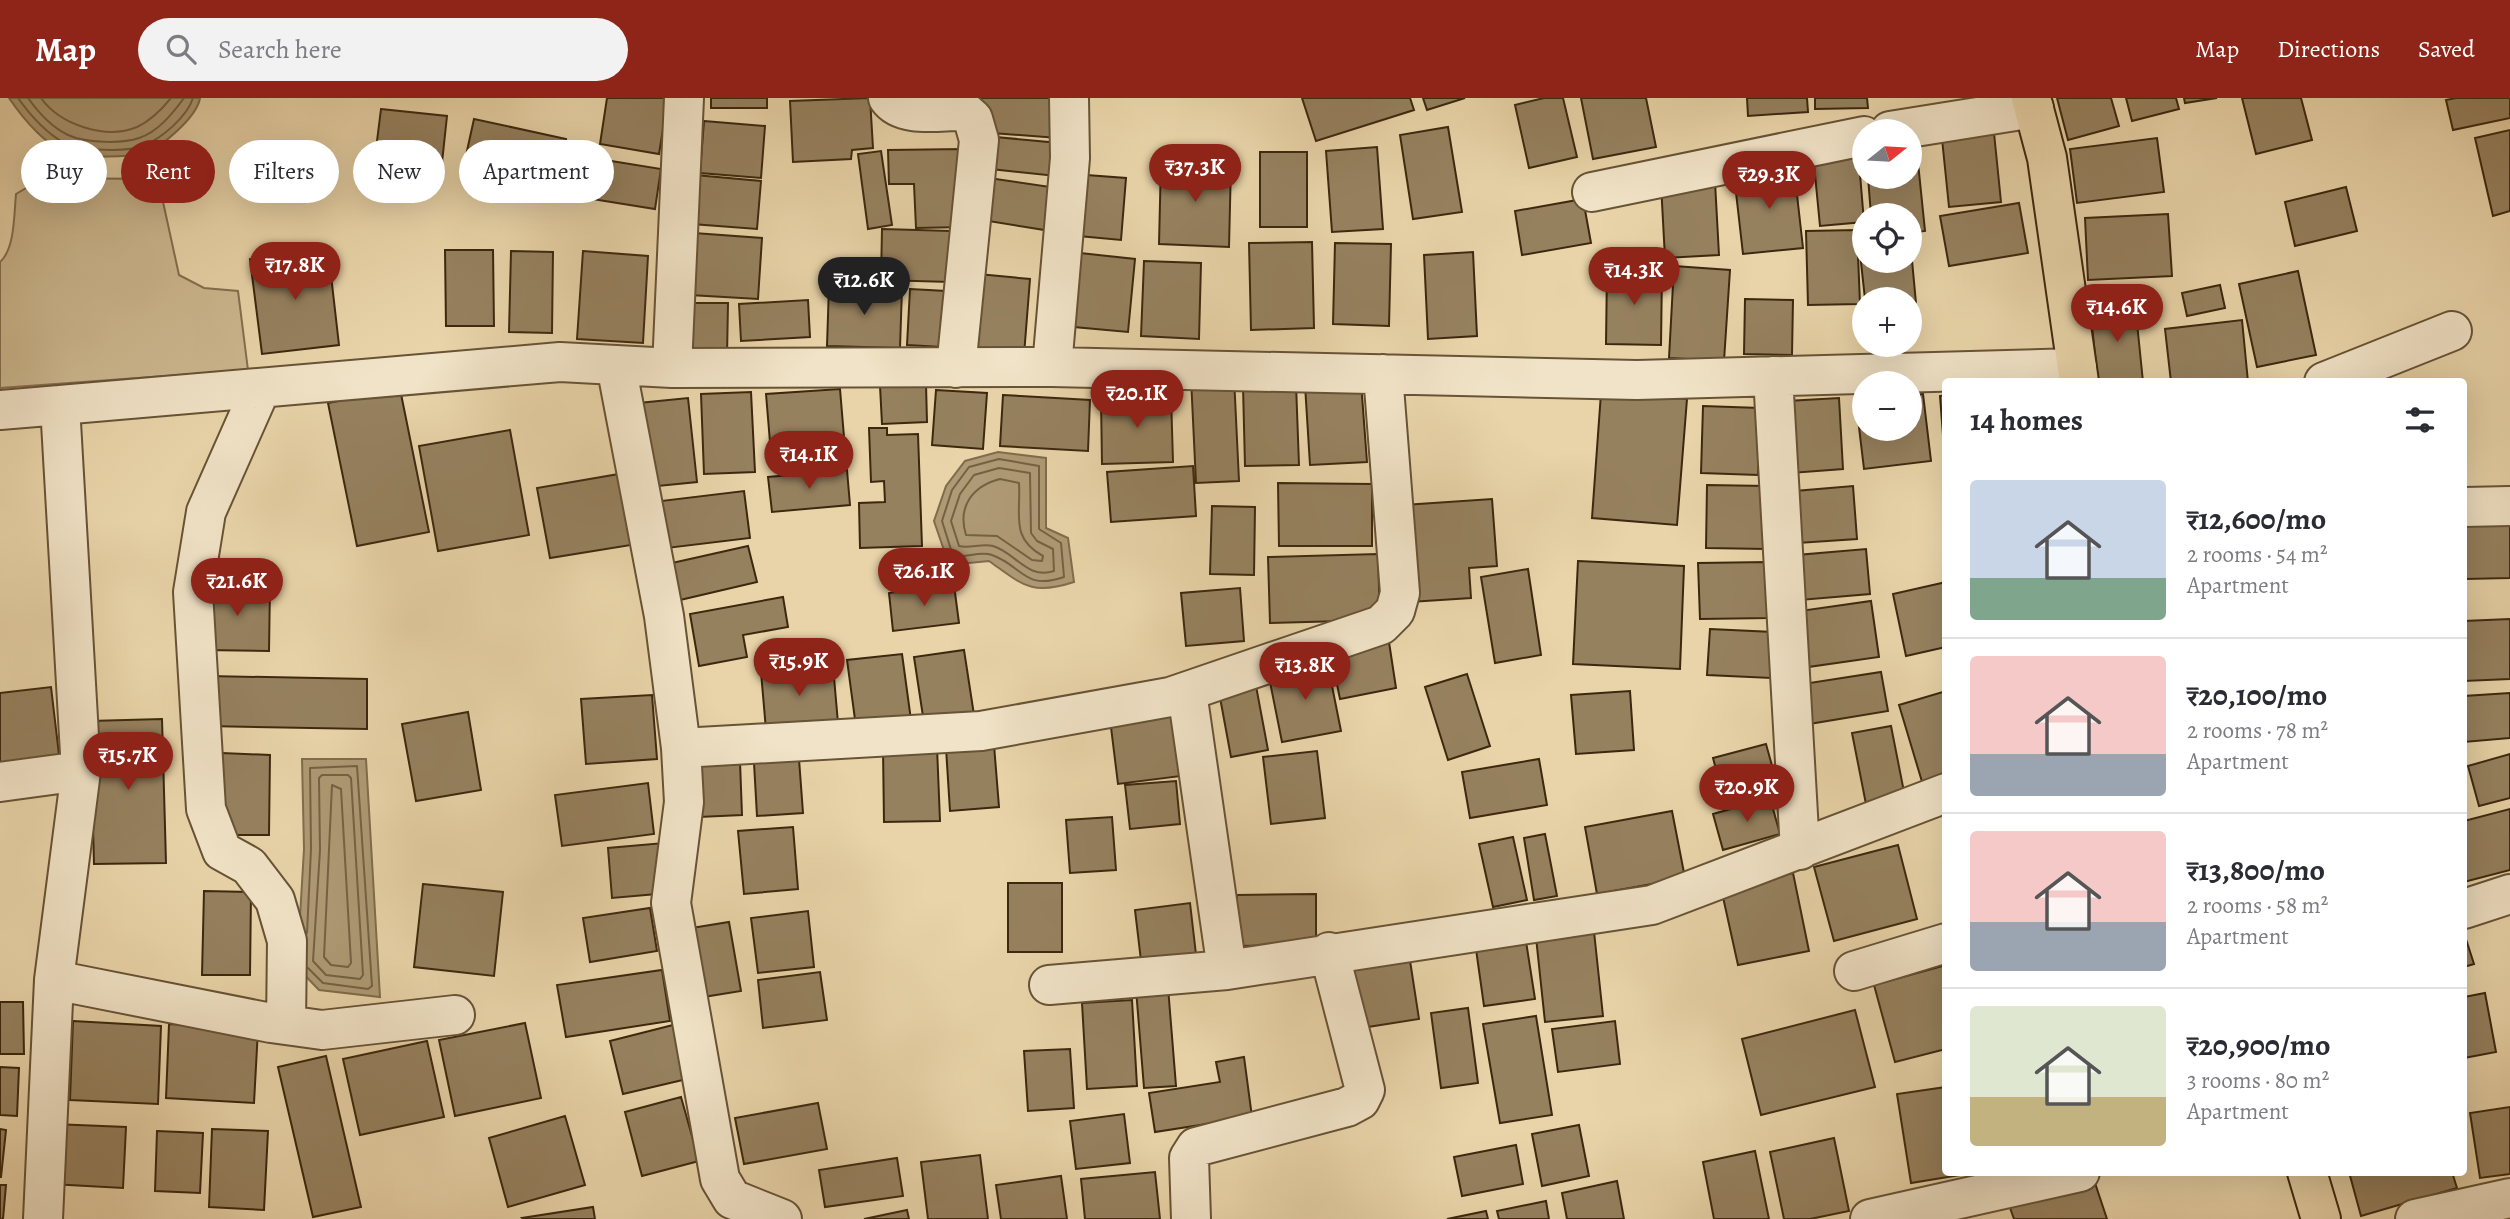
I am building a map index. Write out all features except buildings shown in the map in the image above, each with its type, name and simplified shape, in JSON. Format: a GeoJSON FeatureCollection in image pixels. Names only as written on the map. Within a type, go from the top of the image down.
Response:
{"type":"FeatureCollection","features":[{"type":"Feature","properties":{"kind":"main road"},"geometry":{"type":"LineString","coordinates":[[2033,103],[2047,158],[2078,375]]}},
{"type":"Feature","properties":{"kind":"main road"},"geometry":{"type":"LineString","coordinates":[[2308,1176],[2321,1219]]}},
{"type":"Feature","properties":{"kind":"street"},"geometry":{"type":"LineString","coordinates":[[671,368],[684,98]]}},
{"type":"Feature","properties":{"kind":"street"},"geometry":{"type":"LineString","coordinates":[[888,98],[893,104],[909,111],[964,111],[973,119],[979,140],[956,368]]}},
{"type":"Feature","properties":{"kind":"street"},"geometry":{"type":"LineString","coordinates":[[1052,368],[1070,158],[1069,98]]}},
{"type":"Feature","properties":{"kind":"street"},"geometry":{"type":"LineString","coordinates":[[1922,125],[2033,103]]}},
{"type":"Feature","properties":{"kind":"street"},"geometry":{"type":"LineString","coordinates":[[1592,192],[1852,138]]}},
{"type":"Feature","properties":{"kind":"street"},"geometry":{"type":"LineString","coordinates":[[2334,378],[2452,331]]}},
{"type":"Feature","properties":{"kind":"street"},"geometry":{"type":"LineString","coordinates":[[0,410],[560,362],[671,368],[1052,368],[1637,380],[1773,376],[2078,375]]}},
{"type":"Feature","properties":{"kind":"street"},"geometry":{"type":"LineString","coordinates":[[616,365],[664,617],[681,748],[684,802],[671,903],[720,1179],[732,1199],[782,1219]]}},
{"type":"Feature","properties":{"kind":"street"},"geometry":{"type":"LineString","coordinates":[[681,748],[981,731],[1187,692],[1381,625],[1395,611],[1399,593],[1383,374]]}},
{"type":"Feature","properties":{"kind":"street"},"geometry":{"type":"LineString","coordinates":[[1773,376],[1800,850]]}},
{"type":"Feature","properties":{"kind":"street"},"geometry":{"type":"LineString","coordinates":[[261,388],[206,512],[193,592],[206,809],[222,851],[248,866],[275,900],[287,941],[286,1025]]}},
{"type":"Feature","properties":{"kind":"street"},"geometry":{"type":"LineString","coordinates":[[43,1219],[54,980],[81,771],[60,405]]}},
{"type":"Feature","properties":{"kind":"street"},"geometry":{"type":"LineString","coordinates":[[2467,507],[2510,506]]}},
{"type":"Feature","properties":{"kind":"street"},"geometry":{"type":"LineString","coordinates":[[1187,692],[1227,970]]}},
{"type":"Feature","properties":{"kind":"street"},"geometry":{"type":"LineString","coordinates":[[0,782],[81,771]]}},
{"type":"Feature","properties":{"kind":"street"},"geometry":{"type":"LineString","coordinates":[[1049,985],[1227,970],[1329,952],[1652,905],[1942,795]]}},
{"type":"Feature","properties":{"kind":"street"},"geometry":{"type":"LineString","coordinates":[[2467,908],[2510,894]]}},
{"type":"Feature","properties":{"kind":"street"},"geometry":{"type":"LineString","coordinates":[[1854,971],[1942,944]]}},
{"type":"Feature","properties":{"kind":"street"},"geometry":{"type":"LineString","coordinates":[[1191,1219],[1189,1158],[1196,1147],[1347,1107],[1360,1100],[1365,1090],[1329,952]]}},
{"type":"Feature","properties":{"kind":"street"},"geometry":{"type":"LineString","coordinates":[[54,980],[322,1030],[455,1016]]}},
{"type":"Feature","properties":{"kind":"street"},"geometry":{"type":"LineString","coordinates":[[1870,1219],[2062,1176]]}},
{"type":"Feature","properties":{"kind":"street"},"geometry":{"type":"LineString","coordinates":[[2415,1219],[2510,1198]]}},
{"type":"Feature","properties":{"kind":"shaded area"},"geometry":{"type":"Polygon","coordinates":[[[107,179],[121,179],[121,203],[163,203],[179,275],[204,288],[238,291],[248,370],[0,388],[0,262],[9,249],[16,194],[21,191],[21,203],[107,203],[107,179]]]}},
{"type":"Feature","properties":{"kind":"water"},"geometry":{"type":"Polygon","coordinates":[[[9,98],[200,98],[192,114],[166,140],[121,140],[121,156],[107,156],[107,140],[46,140],[9,98]]]}},
{"type":"Feature","properties":{"kind":"water"},"geometry":{"type":"Polygon","coordinates":[[[998,452],[1046,458],[1046,528],[1068,538],[1074,582],[1037,588],[1019,582],[989,561],[949,565],[934,521],[946,486],[965,461],[998,452]]]}},
{"type":"Feature","properties":{"kind":"water"},"geometry":{"type":"Polygon","coordinates":[[[302,759],[366,759],[380,997],[319,990],[297,967],[304,849],[302,759]]]}}]}
